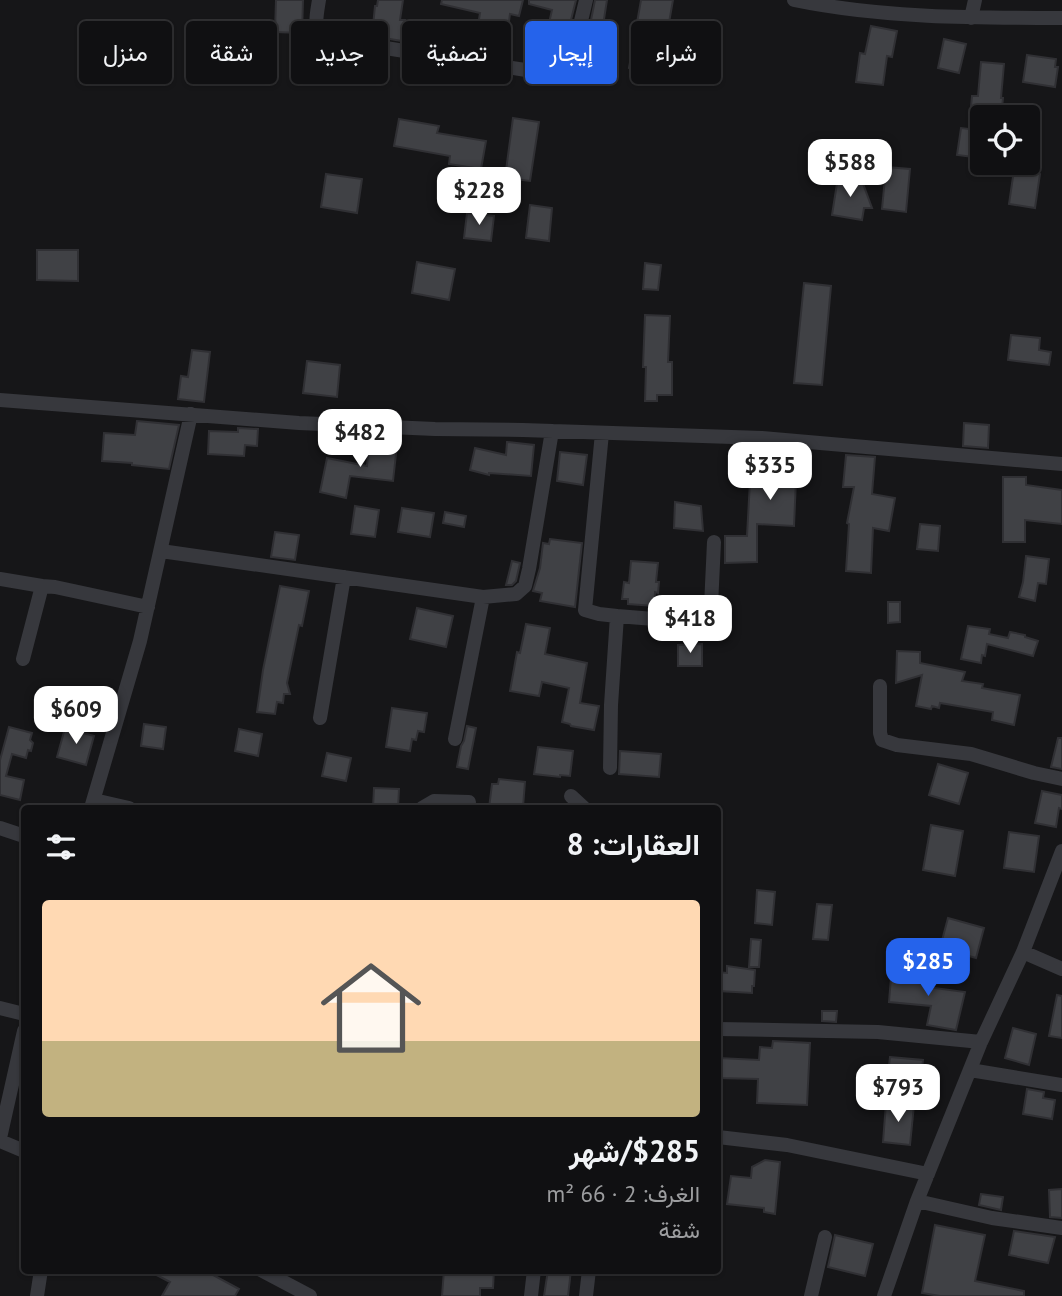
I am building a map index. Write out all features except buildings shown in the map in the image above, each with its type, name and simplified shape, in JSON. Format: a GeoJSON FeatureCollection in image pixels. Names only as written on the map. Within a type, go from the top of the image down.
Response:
{"type":"FeatureCollection","features":[{"type":"Feature","properties":{"kind":"street"},"geometry":{"type":"LineString","coordinates":[[318,0],[317,27],[322,38],[560,74],[567,69],[586,0]]}},
{"type":"Feature","properties":{"kind":"street"},"geometry":{"type":"LineString","coordinates":[[794,0],[869,11],[971,18],[1062,18]]}},
{"type":"Feature","properties":{"kind":"street"},"geometry":{"type":"LineString","coordinates":[[971,18],[975,0]]}},
{"type":"Feature","properties":{"kind":"street"},"geometry":{"type":"LineString","coordinates":[[0,400],[299,423],[762,438],[1062,464]]}},
{"type":"Feature","properties":{"kind":"street"},"geometry":{"type":"LineString","coordinates":[[93,804],[148,607],[191,414]]}},
{"type":"Feature","properties":{"kind":"street"},"geometry":{"type":"LineString","coordinates":[[161,551],[483,597],[516,594],[525,586],[529,569],[552,431]]}},
{"type":"Feature","properties":{"kind":"street"},"geometry":{"type":"LineString","coordinates":[[602,433],[585,610],[617,616],[711,622],[714,542]]}},
{"type":"Feature","properties":{"kind":"street"},"geometry":{"type":"LineString","coordinates":[[320,718],[344,577]]}},
{"type":"Feature","properties":{"kind":"street"},"geometry":{"type":"LineString","coordinates":[[0,579],[55,587],[148,607]]}},
{"type":"Feature","properties":{"kind":"street"},"geometry":{"type":"LineString","coordinates":[[23,659],[42,586]]}},
{"type":"Feature","properties":{"kind":"street"},"geometry":{"type":"LineString","coordinates":[[455,739],[483,597]]}},
{"type":"Feature","properties":{"kind":"street"},"geometry":{"type":"LineString","coordinates":[[610,768],[617,616]]}},
{"type":"Feature","properties":{"kind":"street"},"geometry":{"type":"LineString","coordinates":[[880,686],[882,740],[897,745],[971,754],[1062,779]]}},
{"type":"Feature","properties":{"kind":"street"},"geometry":{"type":"LineString","coordinates":[[571,796],[581,805]]}},
{"type":"Feature","properties":{"kind":"street"},"geometry":{"type":"LineString","coordinates":[[427,805],[434,801],[469,802]]}},
{"type":"Feature","properties":{"kind":"street"},"geometry":{"type":"LineString","coordinates":[[0,828],[21,835]]}},
{"type":"Feature","properties":{"kind":"street"},"geometry":{"type":"LineString","coordinates":[[884,1296],[917,1201],[981,1042],[1023,952],[1062,851]]}},
{"type":"Feature","properties":{"kind":"street"},"geometry":{"type":"LineString","coordinates":[[1023,952],[1062,969]]}},
{"type":"Feature","properties":{"kind":"street"},"geometry":{"type":"LineString","coordinates":[[0,1008],[21,1013]]}},
{"type":"Feature","properties":{"kind":"street"},"geometry":{"type":"LineString","coordinates":[[721,1029],[878,1032],[981,1042]]}},
{"type":"Feature","properties":{"kind":"street"},"geometry":{"type":"LineString","coordinates":[[21,1045],[0,1140],[21,1150]]}},
{"type":"Feature","properties":{"kind":"street"},"geometry":{"type":"LineString","coordinates":[[970,1070],[1062,1085]]}},
{"type":"Feature","properties":{"kind":"street"},"geometry":{"type":"LineString","coordinates":[[721,1137],[788,1145],[928,1174]]}},
{"type":"Feature","properties":{"kind":"street"},"geometry":{"type":"LineString","coordinates":[[917,1201],[992,1217],[1062,1227]]}},
{"type":"Feature","properties":{"kind":"street"},"geometry":{"type":"LineString","coordinates":[[811,1296],[825,1237]]}},
{"type":"Feature","properties":{"kind":"street"},"geometry":{"type":"LineString","coordinates":[[37,1296],[40,1274]]}},
{"type":"Feature","properties":{"kind":"street"},"geometry":{"type":"LineString","coordinates":[[269,1274],[310,1296]]}},
{"type":"Feature","properties":{"kind":"street"},"geometry":{"type":"LineString","coordinates":[[531,1296],[534,1274]]}},
{"type":"Feature","properties":{"kind":"street"},"geometry":{"type":"LineString","coordinates":[[586,1296],[589,1274]]}}]}
